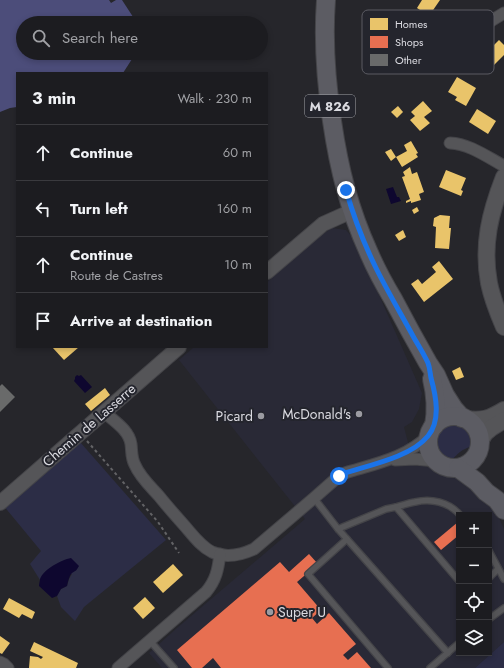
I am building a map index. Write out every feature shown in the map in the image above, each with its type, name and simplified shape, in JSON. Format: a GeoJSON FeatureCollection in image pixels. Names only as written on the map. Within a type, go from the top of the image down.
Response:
{"type":"FeatureCollection","features":[{"type":"Feature","properties":{"kind":"main road","name":"M 826"},"geometry":{"type":"LineString","coordinates":[[326,0],[325,54],[330,110],[338,160],[352,211],[377,271],[454,409],[464,419]]}},
{"type":"Feature","properties":{"kind":"main road"},"geometry":{"type":"LineString","coordinates":[[504,177],[490,220],[486,252],[489,284],[504,327]]}},
{"type":"Feature","properties":{"kind":"main road","name":"M 826"},"geometry":{"type":"LineString","coordinates":[[428,363],[435,393],[436,411],[431,430]]}},
{"type":"Feature","properties":{"kind":"main road"},"geometry":{"type":"LineString","coordinates":[[504,410],[486,419],[478,420],[450,417],[438,421],[431,430],[428,442],[428,449],[431,456],[440,465],[446,467],[458,468],[465,466],[475,457],[485,433],[504,420]]}},
{"type":"Feature","properties":{"kind":"main road"},"geometry":{"type":"LineString","coordinates":[[464,419],[476,429],[479,436],[479,461],[485,475],[494,489],[500,505]]}},
{"type":"Feature","properties":{"kind":"main road"},"geometry":{"type":"LineString","coordinates":[[458,468],[477,482],[500,505]]}},
{"type":"Feature","properties":{"kind":"street"},"geometry":{"type":"LineString","coordinates":[[494,19],[504,13]]}},
{"type":"Feature","properties":{"kind":"street"},"geometry":{"type":"LineString","coordinates":[[450,143],[459,143],[469,146],[504,166]]}},
{"type":"Feature","properties":{"kind":"street"},"geometry":{"type":"LineString","coordinates":[[268,271],[323,224],[352,211]]}},
{"type":"Feature","properties":{"kind":"street","name":"Chemin de Lasserre"},"geometry":{"type":"LineString","coordinates":[[0,503],[178,348]]}},
{"type":"Feature","properties":{"kind":"street"},"geometry":{"type":"LineString","coordinates":[[104,412],[123,428],[129,438],[132,459],[139,472],[199,542],[206,549],[213,552],[230,555],[238,555],[254,549],[339,476],[388,460],[412,449],[422,442],[431,430]]}},
{"type":"Feature","properties":{"kind":"street"},"geometry":{"type":"LineString","coordinates":[[388,460],[415,459],[436,461]]}},
{"type":"Feature","properties":{"kind":"street"},"geometry":{"type":"LineString","coordinates":[[118,668],[206,592],[215,578],[220,554]]}},
{"type":"Feature","properties":{"kind":"street"},"geometry":{"type":"LineString","coordinates":[[0,662],[8,668]]}},
{"type":"Feature","properties":{"kind":"lane"},"geometry":{"type":"LineString","coordinates":[[314,498],[338,529],[448,653]]}},
{"type":"Feature","properties":{"kind":"lane"},"geometry":{"type":"LineString","coordinates":[[338,529],[386,509],[416,501],[434,501],[445,504],[457,512]]}},
{"type":"Feature","properties":{"kind":"lane"},"geometry":{"type":"LineString","coordinates":[[396,507],[456,576]]}},
{"type":"Feature","properties":{"kind":"lane"},"geometry":{"type":"LineString","coordinates":[[347,539],[308,574],[388,668]]}},
{"type":"Feature","properties":{"kind":"lane"},"geometry":{"type":"LineString","coordinates":[[492,558],[504,579]]}},
{"type":"Feature","properties":{"kind":"lane"},"geometry":{"type":"LineString","coordinates":[[492,575],[498,569]]}},
{"type":"Feature","properties":{"kind":"lane"},"geometry":{"type":"LineString","coordinates":[[492,616],[504,608]]}},
{"type":"Feature","properties":{"kind":"lane"},"geometry":{"type":"LineString","coordinates":[[150,641],[174,668]]}},
{"type":"Feature","properties":{"kind":"lane"},"geometry":{"type":"LineString","coordinates":[[430,668],[456,646]]}},
{"type":"Feature","properties":{"kind":"path"},"geometry":{"type":"LineString","coordinates":[[80,433],[158,522],[179,553]]}},
{"type":"Feature","properties":{"kind":"shaded area"},"geometry":{"type":"Polygon","coordinates":[[[0,0],[109,0],[111,3],[116,0],[122,0],[132,16],[16,16],[16,60],[131,60],[124,72],[16,72],[16,107],[0,112],[0,0]]]}},
{"type":"Feature","properties":{"kind":"shaded area"},"geometry":{"type":"Polygon","coordinates":[[[393,187],[397,197],[399,197],[401,201],[391,204],[386,189],[393,187]]]}},
{"type":"Feature","properties":{"kind":"shaded area"},"geometry":{"type":"Polygon","coordinates":[[[332,228],[346,230],[355,240],[422,393],[419,409],[412,422],[404,427],[414,466],[425,466],[443,475],[455,477],[472,485],[497,513],[504,529],[504,642],[492,653],[492,512],[456,512],[456,656],[488,656],[475,668],[162,668],[149,653],[305,519],[179,360],[193,348],[268,348],[268,281],[317,238],[332,228]]]}},
{"type":"Feature","properties":{"kind":"shaded area"},"geometry":{"type":"Polygon","coordinates":[[[77,375],[81,375],[92,387],[85,393],[74,381],[77,375]]]}},
{"type":"Feature","properties":{"kind":"shaded area"},"geometry":{"type":"Polygon","coordinates":[[[453,425],[461,427],[467,432],[470,439],[470,447],[465,449],[453,459],[446,457],[441,453],[437,442],[441,431],[446,427],[453,425]]]}},
{"type":"Feature","properties":{"kind":"shaded area"},"geometry":{"type":"Polygon","coordinates":[[[80,442],[166,540],[84,607],[75,621],[61,607],[57,596],[61,589],[67,586],[72,574],[46,571],[40,580],[30,564],[41,551],[3,505],[80,442]]]}},
{"type":"Feature","properties":{"kind":"shaded area"},"geometry":{"type":"Polygon","coordinates":[[[71,558],[79,566],[71,574],[67,586],[61,589],[57,596],[52,598],[39,586],[40,579],[45,572],[53,566],[71,558]]]}},
{"type":"Feature","properties":{"kind":"shaded area"},"geometry":{"type":"Polygon","coordinates":[[[504,642],[504,668],[475,668],[488,656],[492,656],[492,653],[504,642]]]}},
{"type":"Feature","properties":{"kind":"building: Homes"},"geometry":{"type":"Polygon","coordinates":[[[422,0],[440,0],[433,10],[420,10],[417,8],[422,0]]]}},
{"type":"Feature","properties":{"kind":"building: Homes"},"geometry":{"type":"Polygon","coordinates":[[[499,40],[504,45],[504,55],[494,65],[494,45],[499,40]]]}},
{"type":"Feature","properties":{"kind":"building: Homes"},"geometry":{"type":"Polygon","coordinates":[[[457,77],[476,88],[466,106],[455,100],[457,97],[448,92],[457,77]]]}},
{"type":"Feature","properties":{"kind":"building: Homes"},"geometry":{"type":"Polygon","coordinates":[[[423,101],[432,111],[424,117],[430,123],[420,131],[410,120],[415,116],[411,112],[423,101]]]}},
{"type":"Feature","properties":{"kind":"building: Homes"},"geometry":{"type":"Polygon","coordinates":[[[398,106],[403,112],[397,118],[391,112],[398,106]]]}},
{"type":"Feature","properties":{"kind":"building: Homes"},"geometry":{"type":"Polygon","coordinates":[[[477,109],[496,121],[488,134],[469,122],[477,109]]]}},
{"type":"Feature","properties":{"kind":"building: Homes"},"geometry":{"type":"Polygon","coordinates":[[[411,141],[418,153],[416,154],[418,157],[402,167],[396,157],[407,151],[404,145],[411,141]]]}},
{"type":"Feature","properties":{"kind":"building: Homes"},"geometry":{"type":"Polygon","coordinates":[[[391,149],[396,157],[391,161],[385,152],[391,149]]]}},
{"type":"Feature","properties":{"kind":"building: Homes"},"geometry":{"type":"Polygon","coordinates":[[[410,167],[412,174],[417,172],[424,192],[419,194],[421,200],[406,203],[406,201],[410,199],[402,177],[405,176],[403,172],[410,167]]]}},
{"type":"Feature","properties":{"kind":"building: Homes"},"geometry":{"type":"Polygon","coordinates":[[[446,170],[466,178],[461,190],[463,191],[461,196],[439,187],[446,170]]]}},
{"type":"Feature","properties":{"kind":"building: Homes"},"geometry":{"type":"Polygon","coordinates":[[[417,207],[419,211],[414,214],[412,210],[417,207]]]}},
{"type":"Feature","properties":{"kind":"building: Homes"},"geometry":{"type":"Polygon","coordinates":[[[440,215],[450,216],[449,228],[451,228],[449,249],[435,248],[436,227],[433,226],[434,218],[440,215]]]}},
{"type":"Feature","properties":{"kind":"building: Homes"},"geometry":{"type":"Polygon","coordinates":[[[403,230],[406,237],[399,241],[395,235],[403,230]]]}},
{"type":"Feature","properties":{"kind":"building: Homes"},"geometry":{"type":"Polygon","coordinates":[[[439,261],[453,279],[424,302],[411,284],[418,279],[422,284],[436,272],[432,267],[439,261]]]}},
{"type":"Feature","properties":{"kind":"building: Homes"},"geometry":{"type":"Polygon","coordinates":[[[53,348],[78,348],[64,360],[53,348]]]}},
{"type":"Feature","properties":{"kind":"building: Homes"},"geometry":{"type":"Polygon","coordinates":[[[460,367],[464,377],[456,380],[452,371],[460,367]]]}},
{"type":"Feature","properties":{"kind":"building: Homes"},"geometry":{"type":"Polygon","coordinates":[[[105,388],[110,395],[91,411],[85,404],[105,388]]]}},
{"type":"Feature","properties":{"kind":"building: Homes"},"geometry":{"type":"Polygon","coordinates":[[[173,564],[183,575],[163,593],[153,582],[173,564]]]}},
{"type":"Feature","properties":{"kind":"building: Homes"},"geometry":{"type":"Polygon","coordinates":[[[145,597],[155,608],[143,619],[133,608],[145,597]]]}},
{"type":"Feature","properties":{"kind":"building: Homes"},"geometry":{"type":"Polygon","coordinates":[[[9,598],[35,612],[32,619],[22,614],[19,618],[3,609],[9,598]]]}},
{"type":"Feature","properties":{"kind":"building: Homes"},"geometry":{"type":"Polygon","coordinates":[[[0,636],[10,643],[2,654],[0,653],[0,636]]]}},
{"type":"Feature","properties":{"kind":"building: Homes"},"geometry":{"type":"Polygon","coordinates":[[[34,642],[78,663],[76,668],[29,668],[30,656],[41,659],[43,657],[30,651],[34,642]]]}},
{"type":"Feature","properties":{"kind":"building: Shops"},"geometry":{"type":"Polygon","coordinates":[[[456,524],[456,538],[441,550],[434,542],[456,524]]]}},
{"type":"Feature","properties":{"kind":"building: Shops","name":"Super U"},"geometry":{"type":"Polygon","coordinates":[[[309,554],[318,564],[297,582],[321,610],[312,618],[317,624],[329,613],[356,644],[343,655],[348,660],[357,652],[371,668],[221,668],[213,658],[202,668],[192,668],[177,650],[280,562],[289,572],[309,554]]]}},
{"type":"Feature","properties":{"kind":"building: Other"},"geometry":{"type":"Polygon","coordinates":[[[2,384],[15,397],[0,412],[0,386],[2,384]]]}},
{"type":"Feature","properties":{"kind":"place","name":"McDonald's"},"geometry":{"type":"Point","coordinates":[359,414]}},
{"type":"Feature","properties":{"kind":"place","name":"Picard"},"geometry":{"type":"Point","coordinates":[261,416]}},
{"type":"Feature","properties":{"kind":"place","name":"Super U"},"geometry":{"type":"Point","coordinates":[270,612]}},
{"type":"Feature","properties":{"kind":"route"},"geometry":{"type":"LineString","coordinates":[[339,476],[388,460],[412,449],[429,435],[434,426],[436,416],[435,393],[428,363],[377,271],[358,227],[346,190]]}}]}
